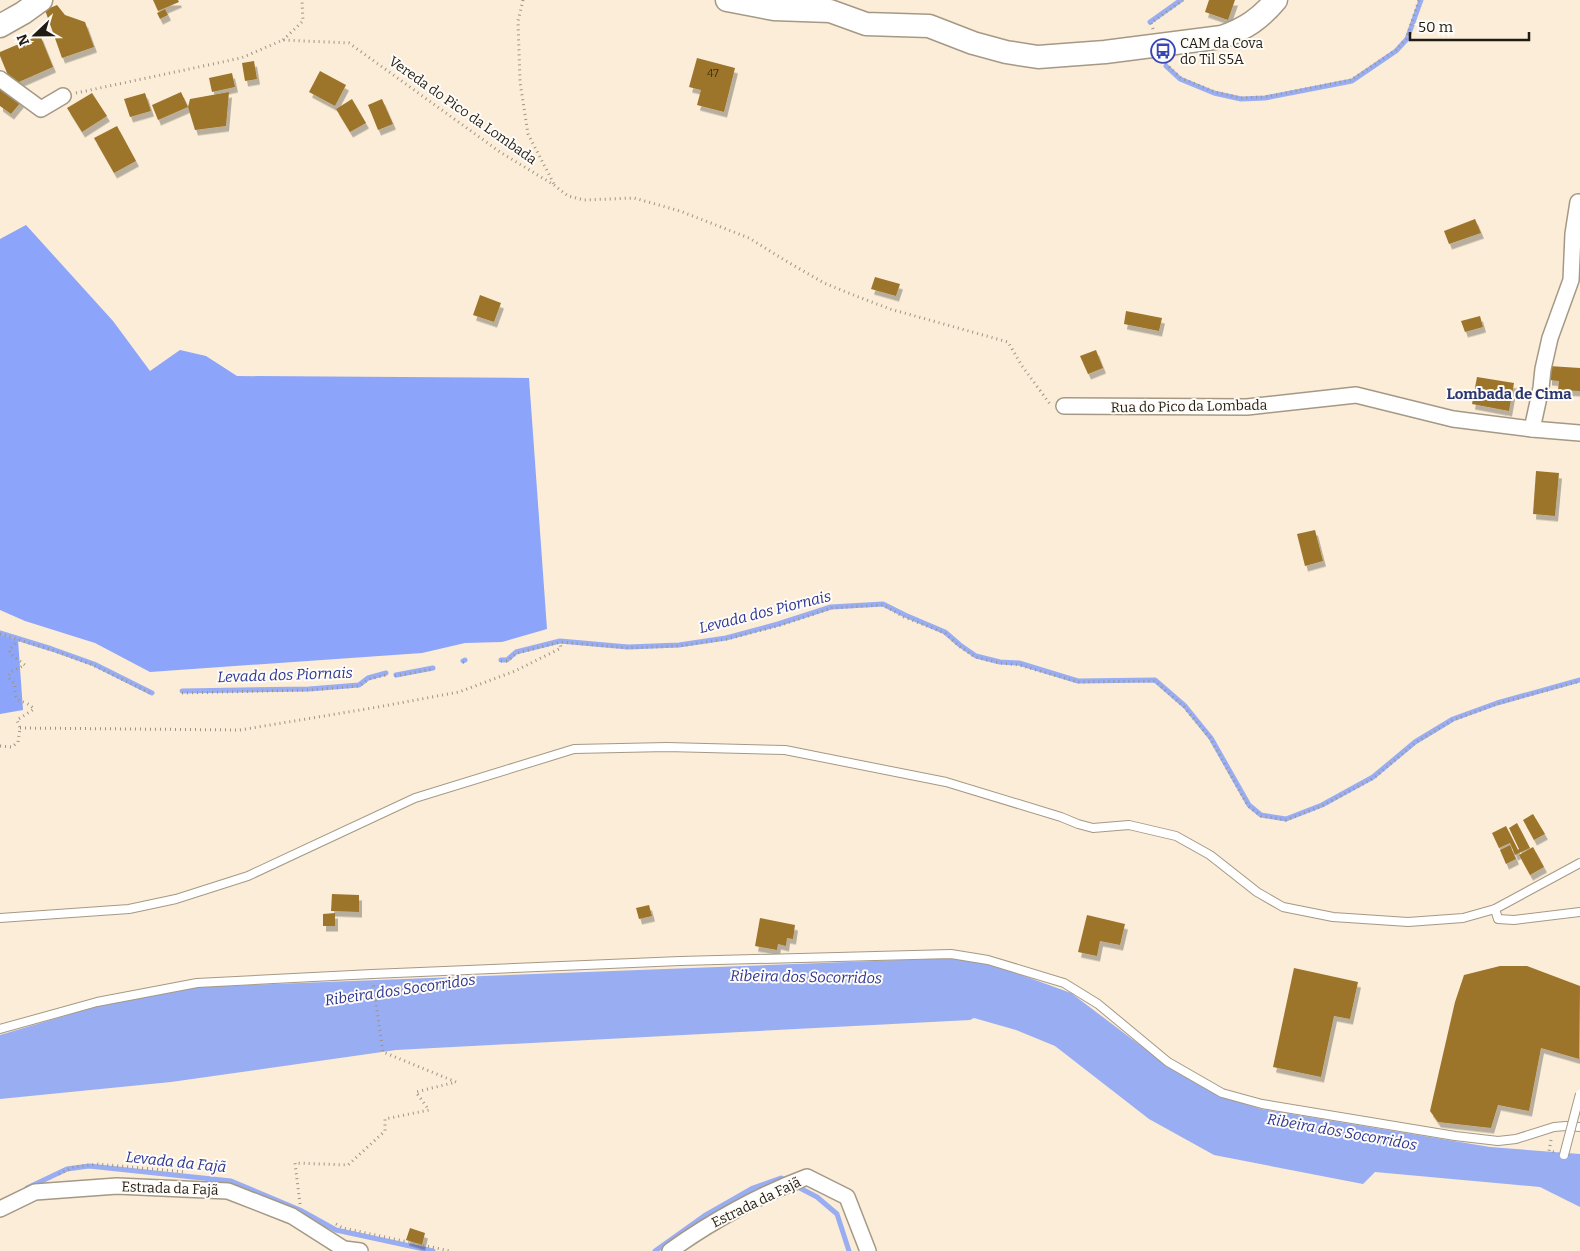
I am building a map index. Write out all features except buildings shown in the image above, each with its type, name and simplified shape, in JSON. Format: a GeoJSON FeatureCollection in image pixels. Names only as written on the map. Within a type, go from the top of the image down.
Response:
{"type":"FeatureCollection","features":[{"type":"Feature","properties":{"kind":"street"},"geometry":{"type":"LineString","coordinates":[[0,26],[41,0]]}},
{"type":"Feature","properties":{"kind":"street"},"geometry":{"type":"LineString","coordinates":[[727,0],[774,9],[830,11],[866,24],[929,26],[973,43],[1006,52],[1038,57],[1105,52],[1222,37],[1240,31],[1264,15],[1276,0]]}},
{"type":"Feature","properties":{"kind":"street"},"geometry":{"type":"LineString","coordinates":[[0,79],[41,109],[63,96]]}},
{"type":"Feature","properties":{"kind":"street"},"geometry":{"type":"LineString","coordinates":[[1532,429],[1550,338],[1571,280],[1573,234],[1578,202]]}},
{"type":"Feature","properties":{"kind":"street","name":"Rua do Pico da Lombada"},"geometry":{"type":"LineString","coordinates":[[1064,406],[1247,407],[1356,395],[1453,419],[1532,429],[1580,432]]}},
{"type":"Feature","properties":{"kind":"street","name":"Estrada da Fajã"},"geometry":{"type":"LineString","coordinates":[[670,1251],[708,1225],[786,1185],[807,1177],[846,1197],[868,1251]]}},
{"type":"Feature","properties":{"kind":"street","name":"Estrada da Fajã"},"geometry":{"type":"LineString","coordinates":[[0,1209],[35,1192],[117,1186],[228,1191],[292,1216],[344,1249],[360,1251]]}},
{"type":"Feature","properties":{"kind":"lane"},"geometry":{"type":"LineString","coordinates":[[0,918],[129,910],[176,899],[248,876],[415,798],[574,749],[667,747],[785,750],[946,782],[1093,828],[1129,825],[1176,836],[1210,855],[1257,892],[1283,907],[1333,918],[1408,922],[1463,918],[1495,909],[1580,863]]}},
{"type":"Feature","properties":{"kind":"lane"},"geometry":{"type":"LineString","coordinates":[[1495,909],[1498,919],[1514,920],[1580,912]]}},
{"type":"Feature","properties":{"kind":"lane"},"geometry":{"type":"LineString","coordinates":[[0,1029],[96,1002],[197,983],[680,961],[951,954],[988,960],[1064,983],[1098,1004],[1168,1062],[1222,1093],[1246,1100],[1301,1111],[1455,1136],[1498,1141],[1516,1140],[1554,1127],[1580,1127]]}},
{"type":"Feature","properties":{"kind":"lane"},"geometry":{"type":"LineString","coordinates":[[1564,1155],[1580,1094]]}},
{"type":"Feature","properties":{"kind":"path"},"geometry":{"type":"LineString","coordinates":[[283,40],[303,21],[302,0]]}},
{"type":"Feature","properties":{"kind":"path"},"geometry":{"type":"LineString","coordinates":[[524,0],[518,21],[520,82],[528,134],[554,185]]}},
{"type":"Feature","properties":{"kind":"path"},"geometry":{"type":"LineString","coordinates":[[1183,0],[1151,23],[1167,66],[1181,78],[1215,92],[1241,98],[1265,97],[1351,80],[1396,50],[1406,39],[1420,0]]}},
{"type":"Feature","properties":{"kind":"path","name":"Vereda do Pico da Lombada"},"geometry":{"type":"LineString","coordinates":[[63,96],[241,58],[283,40],[349,42],[500,152],[554,185],[568,196],[584,200],[634,198],[680,211],[749,238],[824,283],[873,303],[1008,342],[1022,366],[1049,404],[1064,406]]}},
{"type":"Feature","properties":{"kind":"path"},"geometry":{"type":"LineString","coordinates":[[501,661],[507,661],[517,653],[560,642],[628,648],[679,646],[727,639],[778,626],[832,608],[883,605],[904,617],[945,633],[975,657],[1018,665],[1078,682],[1155,681],[1184,706],[1210,738],[1248,806],[1261,816],[1286,820],[1322,806],[1374,778],[1415,743],[1453,720],[1497,704],[1580,681]]}},
{"type":"Feature","properties":{"kind":"path"},"geometry":{"type":"LineString","coordinates":[[0,634],[94,665],[152,694]]}},
{"type":"Feature","properties":{"kind":"path"},"geometry":{"type":"LineString","coordinates":[[0,746],[12,747],[18,742],[20,728],[17,720],[34,709],[30,704],[17,700],[14,696],[15,684],[8,677],[10,672],[25,665],[12,656],[10,650],[18,640]]}},
{"type":"Feature","properties":{"kind":"path"},"geometry":{"type":"LineString","coordinates":[[20,728],[240,730],[459,692],[515,671],[561,648],[560,642]]}},
{"type":"Feature","properties":{"kind":"path"},"geometry":{"type":"LineString","coordinates":[[396,676],[433,669]]}},
{"type":"Feature","properties":{"kind":"path"},"geometry":{"type":"LineString","coordinates":[[182,693],[349,687],[359,686],[369,680],[386,675]]}},
{"type":"Feature","properties":{"kind":"path"},"geometry":{"type":"LineString","coordinates":[[292,1216],[300,1210],[301,1206],[295,1163],[348,1165],[384,1131],[385,1119],[429,1110],[416,1092],[456,1082],[383,1052],[372,974]]}},
{"type":"Feature","properties":{"kind":"shaded area"},"geometry":{"type":"Polygon","coordinates":[[[26,225],[113,321],[150,371],[180,350],[206,356],[237,376],[529,378],[547,629],[502,642],[465,643],[422,653],[150,672],[95,643],[25,621],[0,610],[0,239],[26,225]]]}},
{"type":"Feature","properties":{"kind":"shaded area"},"geometry":{"type":"Polygon","coordinates":[[[0,633],[18,640],[23,710],[0,714],[0,633]]]}},
{"type":"Feature","properties":{"kind":"water","name":"Ribeira dos Socorridos"},"geometry":{"type":"Polygon","coordinates":[[[953,958],[988,963],[1071,993],[1165,1064],[1219,1095],[1261,1109],[1490,1147],[1580,1154],[1580,1207],[1540,1187],[1375,1172],[1363,1184],[1214,1155],[1149,1119],[1055,1046],[1016,1030],[974,1018],[970,1020],[396,1050],[171,1082],[0,1099],[0,1035],[98,1006],[197,987],[953,958]]]}},
{"type":"Feature","properties":{"kind":"waterway","name":"Levada dos Piornais"},"geometry":{"type":"LineString","coordinates":[[1150,22],[1181,0]]}},
{"type":"Feature","properties":{"kind":"waterway","name":"Levada dos Piornais"},"geometry":{"type":"LineString","coordinates":[[1166,66],[1180,79],[1214,93],[1241,99],[1265,98],[1352,81],[1396,51],[1407,39],[1421,0]]}},
{"type":"Feature","properties":{"kind":"waterway","name":"Levada dos Piornais"},"geometry":{"type":"LineString","coordinates":[[501,660],[507,660],[516,652],[560,641],[628,647],[679,645],[726,638],[831,607],[883,604],[945,632],[976,656],[1000,662],[1019,663],[1078,681],[1155,680],[1185,706],[1211,738],[1249,805],[1261,815],[1286,819],[1322,805],[1373,777],[1415,742],[1453,719],[1497,703],[1580,680]]}},
{"type":"Feature","properties":{"kind":"waterway","name":"Levada dos Piornais"},"geometry":{"type":"LineString","coordinates":[[0,633],[94,664],[152,693]]}},
{"type":"Feature","properties":{"kind":"waterway","name":"Levada dos Piornais"},"geometry":{"type":"LineString","coordinates":[[396,675],[433,668]]}},
{"type":"Feature","properties":{"kind":"waterway","name":"Levada dos Piornais"},"geometry":{"type":"LineString","coordinates":[[182,691],[309,689],[359,685],[368,678],[386,673]]}},
{"type":"Feature","properties":{"kind":"waterway","name":"Levada da Fajã"},"geometry":{"type":"LineString","coordinates":[[27,1188],[67,1169],[89,1166],[231,1181],[300,1210],[336,1230],[433,1251]]}},
{"type":"Feature","properties":{"kind":"waterway","name":"Levada da Fajã"},"geometry":{"type":"LineString","coordinates":[[655,1251],[704,1216],[753,1188],[781,1178],[788,1182]]}},
{"type":"Feature","properties":{"kind":"waterway","name":"Levada da Fajã"},"geometry":{"type":"LineString","coordinates":[[796,1186],[817,1197],[837,1214],[849,1251]]}},
{"type":"Feature","properties":{"kind":"place","name":"CAM da Cova do Til S5A"},"geometry":{"type":"Point","coordinates":[1163,51]}},
{"type":"Feature","properties":{"kind":"district","name":"Lombada de Cima"},"geometry":{"type":"Point","coordinates":[1509,394]}}]}
